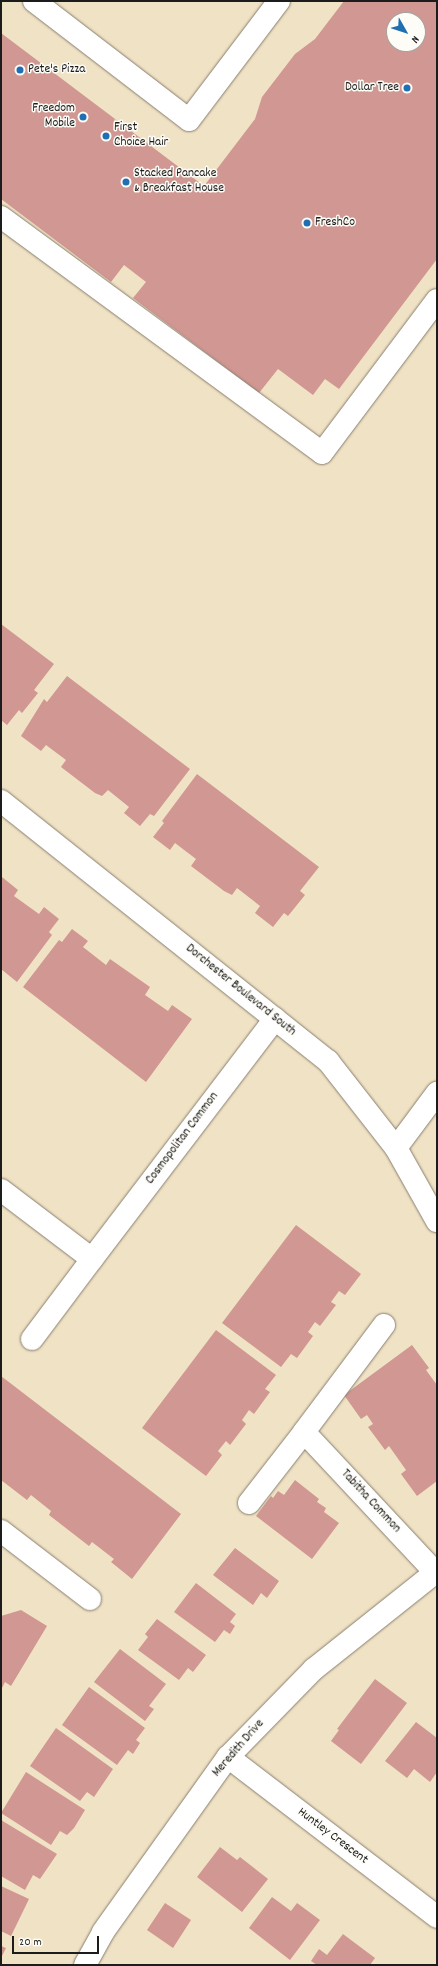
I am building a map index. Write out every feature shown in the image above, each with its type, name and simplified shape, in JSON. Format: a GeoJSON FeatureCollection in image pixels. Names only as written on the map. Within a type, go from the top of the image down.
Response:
{"type":"FeatureCollection","features":[{"type":"Feature","properties":{"kind":"street"},"geometry":{"type":"LineString","coordinates":[[34,1],[189,120],[279,1]]}},
{"type":"Feature","properties":{"kind":"street"},"geometry":{"type":"LineString","coordinates":[[1,216],[322,454],[437,300]]}},
{"type":"Feature","properties":{"kind":"street","name":"Dorchester Boulevard South"},"geometry":{"type":"LineString","coordinates":[[1,801],[328,1061],[396,1148],[437,1221]]}},
{"type":"Feature","properties":{"kind":"street","name":"Cosmopolitan Common"},"geometry":{"type":"LineString","coordinates":[[32,1340],[275,1019]]}},
{"type":"Feature","properties":{"kind":"street"},"geometry":{"type":"LineString","coordinates":[[396,1148],[437,1093]]}},
{"type":"Feature","properties":{"kind":"street"},"geometry":{"type":"LineString","coordinates":[[1,1190],[92,1259]]}},
{"type":"Feature","properties":{"kind":"street"},"geometry":{"type":"LineString","coordinates":[[249,1503],[384,1325]]}},
{"type":"Feature","properties":{"kind":"street","name":"Tabitha Common"},"geometry":{"type":"LineString","coordinates":[[304,1432],[436,1572]]}},
{"type":"Feature","properties":{"kind":"street"},"geometry":{"type":"LineString","coordinates":[[3,1537],[90,1599]]}},
{"type":"Feature","properties":{"kind":"street","name":"Meredith Drive"},"geometry":{"type":"LineString","coordinates":[[85,1965],[103,1932],[228,1757],[314,1669],[436,1572]]}},
{"type":"Feature","properties":{"kind":"street","name":"Huntley Crescent"},"geometry":{"type":"LineString","coordinates":[[228,1757],[437,1917]]}},
{"type":"Feature","properties":{"kind":"building"},"geometry":{"type":"Polygon","coordinates":[[[344,1],[437,1],[437,259],[339,389],[325,379],[313,395],[278,369],[259,393],[133,298],[146,282],[124,265],[111,282],[1,199],[1,33],[204,186],[255,119],[262,97],[295,54],[315,39],[344,1]]]}},
{"type":"Feature","properties":{"kind":"building"},"geometry":{"type":"Polygon","coordinates":[[[1,624],[54,664],[34,690],[38,693],[22,713],[19,710],[7,725],[1,720],[1,624]]]}},
{"type":"Feature","properties":{"kind":"building"},"geometry":{"type":"Polygon","coordinates":[[[67,676],[190,769],[154,816],[150,814],[140,826],[124,813],[129,807],[108,790],[102,796],[95,793],[61,767],[66,760],[46,745],[41,751],[21,736],[44,699],[47,702],[67,676]]]}},
{"type":"Feature","properties":{"kind":"building"},"geometry":{"type":"Polygon","coordinates":[[[197,774],[319,867],[300,891],[305,895],[288,916],[284,913],[273,927],[255,913],[260,906],[237,888],[232,895],[224,891],[191,866],[196,859],[175,843],[170,850],[153,837],[164,823],[162,821],[197,774]]]}},
{"type":"Feature","properties":{"kind":"building"},"geometry":{"type":"Polygon","coordinates":[[[2,877],[18,890],[14,896],[39,914],[44,907],[59,919],[49,932],[52,935],[17,982],[1,969],[2,877]]]}},
{"type":"Feature","properties":{"kind":"building"},"geometry":{"type":"Polygon","coordinates":[[[72,929],[88,941],[83,947],[106,965],[110,959],[150,987],[145,995],[168,1011],[172,1005],[192,1019],[146,1082],[23,987],[59,940],[62,942],[72,929]]]}},
{"type":"Feature","properties":{"kind":"building"},"geometry":{"type":"Polygon","coordinates":[[[296,1225],[361,1274],[345,1295],[339,1291],[331,1302],[336,1305],[320,1326],[315,1322],[308,1332],[313,1336],[297,1358],[291,1354],[281,1367],[222,1323],[296,1225]]]}},
{"type":"Feature","properties":{"kind":"building"},"geometry":{"type":"Polygon","coordinates":[[[216,1330],[276,1375],[265,1389],[270,1392],[254,1414],[249,1410],[242,1420],[246,1424],[230,1445],[226,1441],[218,1451],[222,1455],[206,1476],[142,1428],[216,1330]]]}},
{"type":"Feature","properties":{"kind":"building"},"geometry":{"type":"Polygon","coordinates":[[[412,1345],[429,1368],[426,1370],[437,1385],[437,1481],[417,1496],[401,1474],[406,1470],[389,1446],[385,1450],[368,1427],[373,1424],[367,1415],[361,1419],[344,1395],[412,1345]]]}},
{"type":"Feature","properties":{"kind":"building"},"geometry":{"type":"Polygon","coordinates":[[[1,1376],[181,1514],[132,1579],[111,1562],[114,1559],[92,1542],[89,1546],[49,1515],[51,1511],[31,1495],[27,1500],[1,1480],[1,1376]]]}},
{"type":"Feature","properties":{"kind":"building"},"geometry":{"type":"Polygon","coordinates":[[[295,1480],[319,1499],[317,1502],[326,1508],[324,1512],[339,1523],[312,1559],[256,1516],[271,1496],[273,1498],[278,1491],[284,1495],[295,1480]]]}},
{"type":"Feature","properties":{"kind":"building"},"geometry":{"type":"Polygon","coordinates":[[[235,1548],[279,1581],[267,1598],[261,1593],[253,1605],[213,1575],[235,1548]]]}},
{"type":"Feature","properties":{"kind":"building"},"geometry":{"type":"Polygon","coordinates":[[[196,1583],[236,1614],[230,1622],[235,1626],[230,1634],[224,1630],[215,1642],[174,1612],[196,1583]]]}},
{"type":"Feature","properties":{"kind":"building"},"geometry":{"type":"Polygon","coordinates":[[[21,1610],[47,1626],[11,1686],[5,1682],[1,1690],[1,1616],[21,1610]]]}},
{"type":"Feature","properties":{"kind":"building"},"geometry":{"type":"Polygon","coordinates":[[[157,1619],[206,1655],[193,1672],[188,1668],[179,1680],[138,1650],[148,1637],[145,1634],[157,1619]]]}},
{"type":"Feature","properties":{"kind":"building"},"geometry":{"type":"Polygon","coordinates":[[[120,1649],[166,1684],[149,1706],[154,1709],[145,1721],[94,1682],[120,1649]]]}},
{"type":"Feature","properties":{"kind":"building"},"geometry":{"type":"Polygon","coordinates":[[[375,1679],[407,1703],[361,1764],[331,1741],[339,1730],[337,1729],[375,1679]]]}},
{"type":"Feature","properties":{"kind":"building"},"geometry":{"type":"Polygon","coordinates":[[[89,1687],[145,1728],[136,1740],[140,1743],[133,1754],[128,1750],[117,1765],[62,1725],[89,1687]]]}},
{"type":"Feature","properties":{"kind":"building"},"geometry":{"type":"Polygon","coordinates":[[[416,1722],[437,1738],[437,1772],[430,1782],[414,1769],[407,1778],[385,1761],[416,1722]]]}},
{"type":"Feature","properties":{"kind":"building"},"geometry":{"type":"Polygon","coordinates":[[[56,1728],[113,1769],[94,1797],[87,1792],[80,1801],[30,1766],[56,1728]]]}},
{"type":"Feature","properties":{"kind":"building"},"geometry":{"type":"Polygon","coordinates":[[[26,1772],[85,1810],[74,1828],[67,1835],[60,1831],[51,1845],[1,1813],[26,1772]]]}},
{"type":"Feature","properties":{"kind":"building"},"geometry":{"type":"Polygon","coordinates":[[[1,1820],[57,1854],[40,1879],[33,1875],[25,1890],[1,1876],[1,1820]]]}},
{"type":"Feature","properties":{"kind":"building"},"geometry":{"type":"Polygon","coordinates":[[[220,1847],[237,1860],[240,1857],[268,1879],[242,1912],[197,1877],[220,1847]]]}},
{"type":"Feature","properties":{"kind":"building"},"geometry":{"type":"Polygon","coordinates":[[[1,1886],[29,1899],[11,1936],[1,1931],[1,1886]]]}},
{"type":"Feature","properties":{"kind":"building"},"geometry":{"type":"Polygon","coordinates":[[[272,1897],[291,1911],[297,1903],[320,1920],[290,1960],[249,1928],[272,1897]]]}},
{"type":"Feature","properties":{"kind":"building"},"geometry":{"type":"Polygon","coordinates":[[[165,1903],[191,1920],[173,1948],[147,1930],[165,1903]]]}},
{"type":"Feature","properties":{"kind":"building"},"geometry":{"type":"Polygon","coordinates":[[[343,1934],[375,1958],[370,1965],[317,1965],[311,1961],[319,1949],[327,1955],[343,1934]]]}},
{"type":"Feature","properties":{"kind":"building"},"geometry":{"type":"Polygon","coordinates":[[[1,1946],[6,1948],[1,1958],[1,1946]]]}},
{"type":"Feature","properties":{"kind":"place","name":"Pete's Pizza"},"geometry":{"type":"Point","coordinates":[20,70]}},
{"type":"Feature","properties":{"kind":"place","name":"Dollar Tree"},"geometry":{"type":"Point","coordinates":[407,88]}},
{"type":"Feature","properties":{"kind":"place","name":"Freedom Mobile"},"geometry":{"type":"Point","coordinates":[83,117]}},
{"type":"Feature","properties":{"kind":"place","name":"First Choice Hair"},"geometry":{"type":"Point","coordinates":[106,136]}},
{"type":"Feature","properties":{"kind":"place","name":"Stacked Pancake & Breakfast House"},"geometry":{"type":"Point","coordinates":[126,182]}},
{"type":"Feature","properties":{"kind":"place","name":"FreshCo"},"geometry":{"type":"Point","coordinates":[307,223]}}]}
